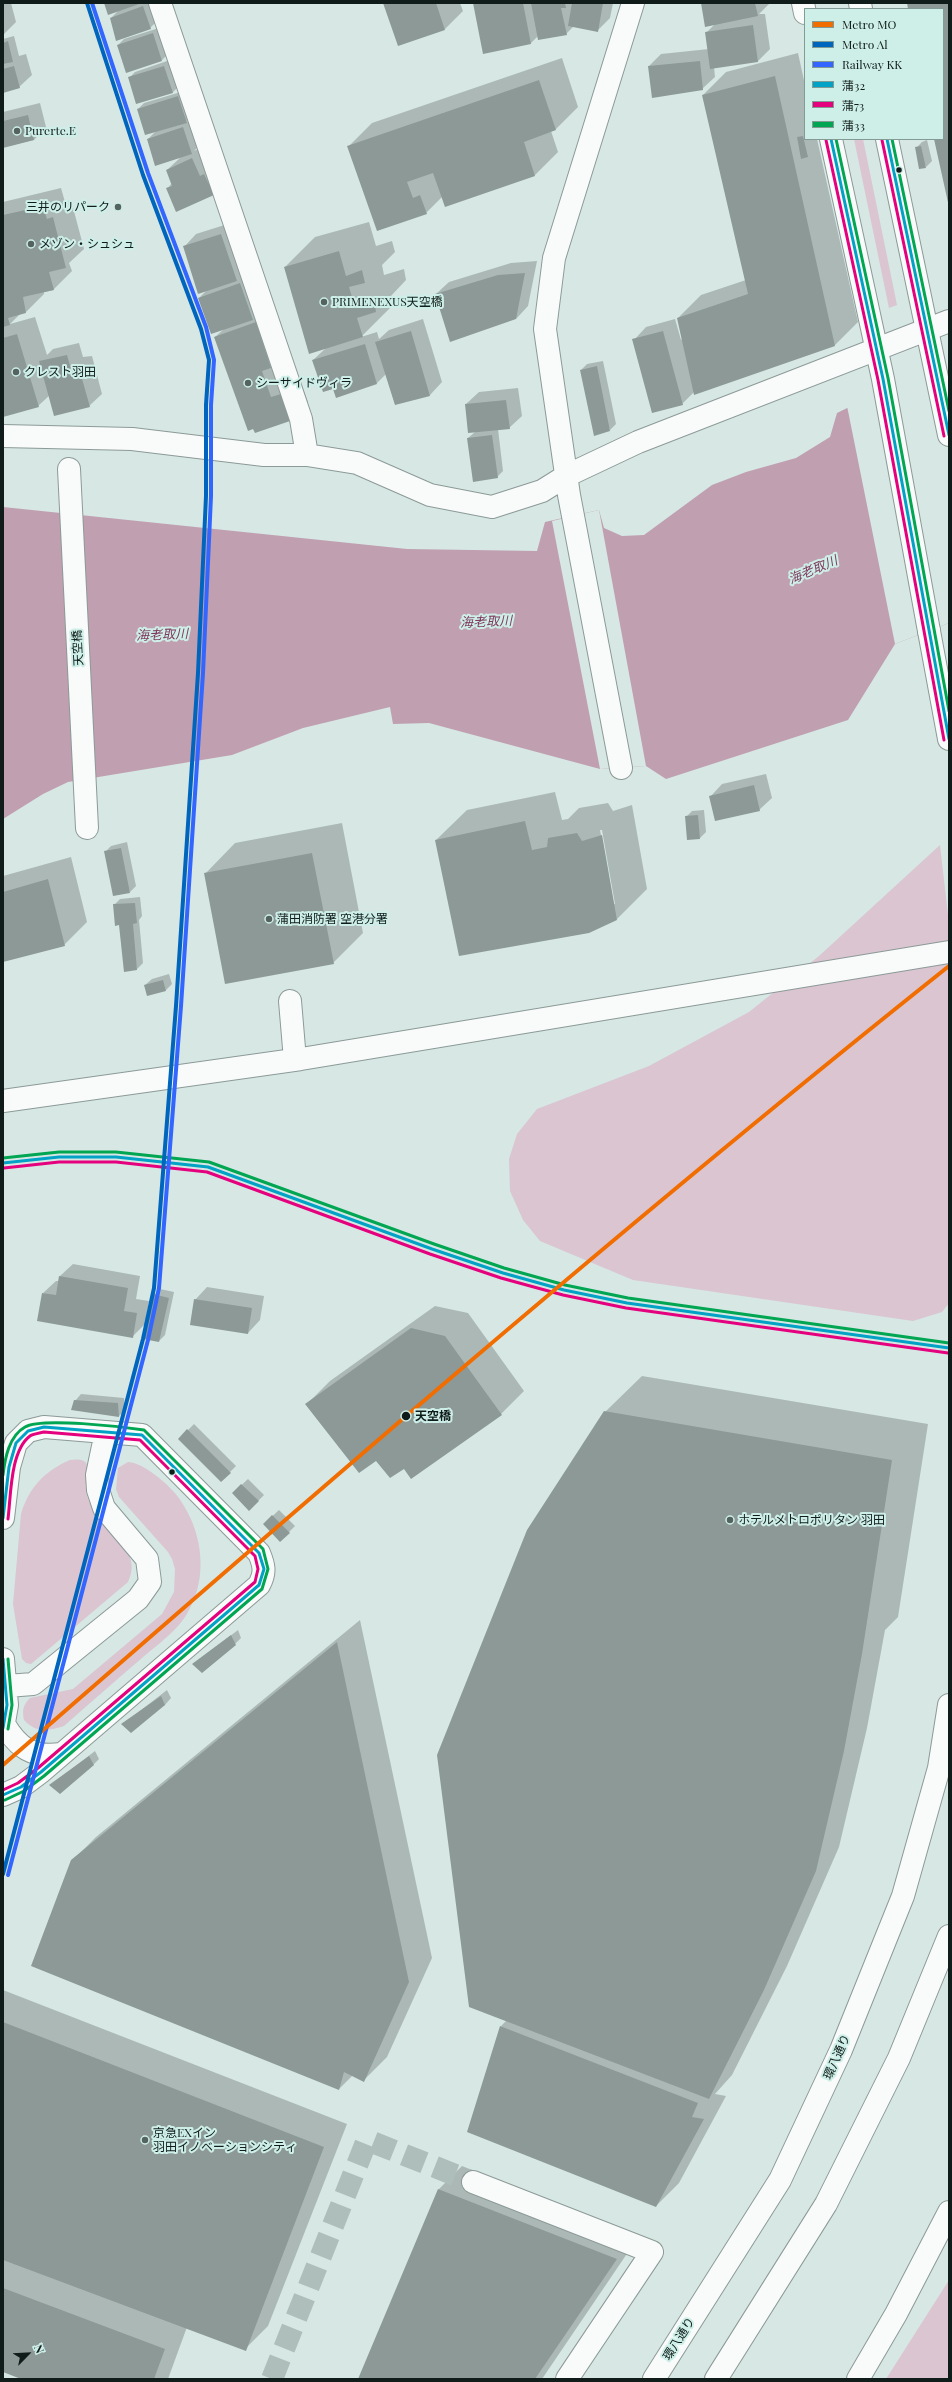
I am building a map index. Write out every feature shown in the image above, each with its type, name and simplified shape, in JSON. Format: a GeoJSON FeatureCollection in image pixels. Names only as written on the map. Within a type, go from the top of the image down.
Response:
{"type":"FeatureCollection","features":[{"type":"Feature","properties":{"kind":"main road"},"geometry":{"type":"LineString","coordinates":[[160,3],[301,419],[307,455]]}},
{"type":"Feature","properties":{"kind":"main road"},"geometry":{"type":"LineString","coordinates":[[621,768],[566,476],[545,330],[554,258],[633,3]]}},
{"type":"Feature","properties":{"kind":"main road"},"geometry":{"type":"LineString","coordinates":[[832,140],[883,379],[949,739]]}},
{"type":"Feature","properties":{"kind":"main road"},"geometry":{"type":"LineString","coordinates":[[887,140],[949,435]]}},
{"type":"Feature","properties":{"kind":"main road"},"geometry":{"type":"LineString","coordinates":[[3,436],[132,439],[264,455],[307,455],[357,463],[430,495],[492,507],[542,491],[566,476],[638,442],[827,367],[877,350],[949,321]]}},
{"type":"Feature","properties":{"kind":"main road","name":"天空橋"},"geometry":{"type":"LineString","coordinates":[[68,469],[87,828]]}},
{"type":"Feature","properties":{"kind":"main road"},"geometry":{"type":"LineString","coordinates":[[3,1101],[295,1060],[949,952]]}},
{"type":"Feature","properties":{"kind":"main road"},"geometry":{"type":"LineString","coordinates":[[290,1001],[295,1060]]}},
{"type":"Feature","properties":{"kind":"main road"},"geometry":{"type":"LineString","coordinates":[[3,1518],[9,1467],[16,1444],[28,1431],[44,1427],[142,1435],[259,1553],[264,1564],[264,1575],[259,1584],[26,1783],[3,1795]]}},
{"type":"Feature","properties":{"kind":"main road"},"geometry":{"type":"LineString","coordinates":[[7,1686],[33,1684],[138,1599],[150,1582],[147,1559],[104,1508],[98,1490],[97,1474],[106,1432]]}},
{"type":"Feature","properties":{"kind":"main road"},"geometry":{"type":"LineString","coordinates":[[3,1659],[7,1686],[7,1706],[4,1726],[18,1744],[29,1752],[48,1756],[61,1754]]}},
{"type":"Feature","properties":{"kind":"main road","name":"環八通り"},"geometry":{"type":"LineString","coordinates":[[654,2379],[780,2180],[841,2050],[903,1896],[939,1768],[949,1705]]}},
{"type":"Feature","properties":{"kind":"main road"},"geometry":{"type":"LineString","coordinates":[[716,2379],[826,2204],[899,2058],[949,1936]]}},
{"type":"Feature","properties":{"kind":"main road"},"geometry":{"type":"LineString","coordinates":[[473,2182],[652,2252],[567,2379]]}},
{"type":"Feature","properties":{"kind":"main road"},"geometry":{"type":"LineString","coordinates":[[858,2379],[896,2314],[949,2212]]}},
{"type":"Feature","properties":{"kind":"shaded area"},"geometry":{"type":"Polygon","coordinates":[[[854,140],[863,140],[897,305],[889,308],[854,140]]]}},
{"type":"Feature","properties":{"kind":"shaded area"},"geometry":{"type":"Polygon","coordinates":[[[940,845],[949,924],[949,1303],[942,1312],[913,1321],[633,1280],[540,1241],[523,1220],[510,1191],[509,1159],[517,1134],[537,1109],[649,1066],[749,1012],[819,956],[940,845]]]}},
{"type":"Feature","properties":{"kind":"shaded area"},"geometry":{"type":"Polygon","coordinates":[[[78,1459],[86,1463],[86,1489],[88,1499],[99,1518],[127,1551],[131,1561],[132,1571],[128,1582],[31,1664],[26,1663],[22,1659],[13,1604],[21,1514],[24,1504],[33,1488],[39,1481],[53,1469],[70,1460],[78,1459]]]}},
{"type":"Feature","properties":{"kind":"shaded area"},"geometry":{"type":"Polygon","coordinates":[[[128,1462],[152,1472],[168,1485],[184,1506],[190,1518],[199,1544],[200,1558],[200,1571],[195,1598],[185,1617],[174,1630],[64,1726],[47,1730],[38,1729],[24,1720],[24,1708],[30,1698],[73,1689],[162,1614],[174,1592],[175,1569],[172,1559],[168,1552],[119,1497],[116,1489],[118,1468],[128,1462]]]}},
{"type":"Feature","properties":{"kind":"shaded area"},"geometry":{"type":"Polygon","coordinates":[[[949,2280],[949,2379],[886,2379],[949,2280]]]}},
{"type":"Feature","properties":{"kind":"water","name":"海老取川"},"geometry":{"type":"Polygon","coordinates":[[[949,358],[949,623],[895,644],[848,720],[666,779],[646,766],[600,769],[429,723],[393,724],[390,707],[303,728],[232,755],[68,782],[43,794],[3,819],[3,507],[407,549],[537,551],[545,522],[599,510],[604,528],[622,536],[644,535],[712,485],[746,472],[796,458],[830,437],[837,413],[949,358]]]}},
{"type":"Feature","properties":{"kind":"pier"},"geometry":{"type":"Polygon","coordinates":[[[949,356],[949,623],[895,644],[847,406],[949,356]]]}},
{"type":"Feature","properties":{"kind":"pier"},"geometry":{"type":"Polygon","coordinates":[[[599,510],[646,766],[600,769],[552,521],[599,510]]]}},
{"type":"Feature","properties":{"kind":"building"},"geometry":{"type":"Polygon","coordinates":[[[104,3],[142,3],[108,15],[104,3]]]}},
{"type":"Feature","properties":{"kind":"building"},"geometry":{"type":"Polygon","coordinates":[[[383,3],[436,3],[445,30],[398,46],[383,3]]]}},
{"type":"Feature","properties":{"kind":"building"},"geometry":{"type":"Polygon","coordinates":[[[473,3],[523,3],[531,44],[483,54],[473,3]]]}},
{"type":"Feature","properties":{"kind":"building"},"geometry":{"type":"Polygon","coordinates":[[[531,3],[565,3],[566,8],[561,8],[567,35],[538,40],[531,3]]]}},
{"type":"Feature","properties":{"kind":"building"},"geometry":{"type":"Polygon","coordinates":[[[572,3],[603,3],[598,32],[568,26],[572,3]]]}},
{"type":"Feature","properties":{"kind":"building"},"geometry":{"type":"Polygon","coordinates":[[[701,3],[755,3],[758,16],[705,27],[701,3]]]}},
{"type":"Feature","properties":{"kind":"building"},"geometry":{"type":"Polygon","coordinates":[[[907,3],[949,3],[949,207],[934,140],[944,140],[944,8],[908,8],[907,3]]]}},
{"type":"Feature","properties":{"kind":"building"},"geometry":{"type":"Polygon","coordinates":[[[143,6],[151,29],[116,41],[110,18],[143,6]]]}},
{"type":"Feature","properties":{"kind":"building"},"geometry":{"type":"Polygon","coordinates":[[[753,25],[758,62],[710,69],[705,32],[753,25]]]}},
{"type":"Feature","properties":{"kind":"building"},"geometry":{"type":"Polygon","coordinates":[[[153,33],[162,61],[126,73],[117,45],[153,33]]]}},
{"type":"Feature","properties":{"kind":"building"},"geometry":{"type":"Polygon","coordinates":[[[8,41],[13,62],[3,64],[3,43],[8,41]]]}},
{"type":"Feature","properties":{"kind":"building"},"geometry":{"type":"Polygon","coordinates":[[[700,61],[703,90],[652,98],[648,66],[700,61]]]}},
{"type":"Feature","properties":{"kind":"building"},"geometry":{"type":"Polygon","coordinates":[[[14,66],[20,88],[3,93],[3,69],[14,66]]]}},
{"type":"Feature","properties":{"kind":"building"},"geometry":{"type":"Polygon","coordinates":[[[164,66],[173,93],[136,104],[128,77],[164,66]]]}},
{"type":"Feature","properties":{"kind":"building"},"geometry":{"type":"Polygon","coordinates":[[[775,76],[835,346],[694,395],[677,318],[748,294],[702,95],[775,76]]]}},
{"type":"Feature","properties":{"kind":"building"},"geometry":{"type":"Polygon","coordinates":[[[539,80],[556,130],[524,142],[535,176],[445,207],[433,173],[407,182],[413,198],[420,195],[427,214],[377,231],[347,146],[539,80]]]}},
{"type":"Feature","properties":{"kind":"building"},"geometry":{"type":"Polygon","coordinates":[[[178,96],[187,123],[145,135],[137,109],[178,96]]]}},
{"type":"Feature","properties":{"kind":"building","name":"Purerte.E"},"geometry":{"type":"Polygon","coordinates":[[[28,115],[34,140],[3,148],[3,121],[28,115]]]}},
{"type":"Feature","properties":{"kind":"building"},"geometry":{"type":"Polygon","coordinates":[[[183,127],[192,154],[155,166],[147,139],[183,127]]]}},
{"type":"Feature","properties":{"kind":"building"},"geometry":{"type":"Polygon","coordinates":[[[803,136],[808,157],[801,159],[797,137],[803,136]]]}},
{"type":"Feature","properties":{"kind":"building"},"geometry":{"type":"Polygon","coordinates":[[[921,146],[926,168],[919,169],[915,147],[921,146]]]}},
{"type":"Feature","properties":{"kind":"building"},"geometry":{"type":"Polygon","coordinates":[[[192,158],[200,176],[204,174],[214,195],[176,212],[166,188],[172,186],[166,170],[192,158]]]}},
{"type":"Feature","properties":{"kind":"building","name":"メゾン・シュシュ"},"geometry":{"type":"Polygon","coordinates":[[[43,206],[47,219],[53,217],[66,268],[49,272],[54,290],[23,297],[26,313],[8,318],[10,325],[3,327],[3,215],[43,206]]]}},
{"type":"Feature","properties":{"kind":"building"},"geometry":{"type":"Polygon","coordinates":[[[221,234],[237,281],[198,294],[183,246],[221,234]]]}},
{"type":"Feature","properties":{"kind":"building","name":"PRIMENEXUS天空橋"},"geometry":{"type":"Polygon","coordinates":[[[339,251],[346,276],[362,270],[365,283],[349,287],[354,304],[374,299],[376,312],[357,318],[363,337],[309,354],[284,267],[339,251]]]}},
{"type":"Feature","properties":{"kind":"building"},"geometry":{"type":"Polygon","coordinates":[[[525,273],[516,319],[450,342],[435,294],[498,275],[525,273]]]}},
{"type":"Feature","properties":{"kind":"building"},"geometry":{"type":"Polygon","coordinates":[[[240,283],[253,320],[211,334],[198,298],[240,283]]]}},
{"type":"Feature","properties":{"kind":"building","name":"シーサイドヴィラ"},"geometry":{"type":"Polygon","coordinates":[[[256,322],[271,368],[262,371],[271,397],[281,394],[290,421],[255,433],[253,429],[248,431],[214,337],[256,322]]]}},
{"type":"Feature","properties":{"kind":"building"},"geometry":{"type":"Polygon","coordinates":[[[411,331],[430,396],[395,405],[375,342],[411,331]]]}},
{"type":"Feature","properties":{"kind":"building"},"geometry":{"type":"Polygon","coordinates":[[[663,331],[683,405],[652,413],[632,339],[663,331]]]}},
{"type":"Feature","properties":{"kind":"building","name":"クレスト羽田"},"geometry":{"type":"Polygon","coordinates":[[[17,334],[39,407],[3,417],[3,338],[17,334]]]}},
{"type":"Feature","properties":{"kind":"building"},"geometry":{"type":"Polygon","coordinates":[[[365,344],[377,384],[336,398],[333,389],[323,392],[312,360],[365,344]]]}},
{"type":"Feature","properties":{"kind":"building"},"geometry":{"type":"Polygon","coordinates":[[[67,355],[71,369],[79,368],[90,407],[54,416],[39,361],[67,355]]]}},
{"type":"Feature","properties":{"kind":"building"},"geometry":{"type":"Polygon","coordinates":[[[597,366],[610,431],[594,436],[580,370],[597,366]]]}},
{"type":"Feature","properties":{"kind":"building"},"geometry":{"type":"Polygon","coordinates":[[[506,400],[510,429],[468,433],[465,404],[506,400]]]}},
{"type":"Feature","properties":{"kind":"building"},"geometry":{"type":"Polygon","coordinates":[[[492,435],[498,478],[473,482],[467,438],[492,435]]]}},
{"type":"Feature","properties":{"kind":"building"},"geometry":{"type":"Polygon","coordinates":[[[754,785],[760,811],[715,821],[709,796],[754,785]]]}},
{"type":"Feature","properties":{"kind":"building"},"geometry":{"type":"Polygon","coordinates":[[[698,815],[700,839],[687,840],[685,816],[698,815]]]}},
{"type":"Feature","properties":{"kind":"building"},"geometry":{"type":"Polygon","coordinates":[[[525,821],[532,850],[547,847],[548,838],[577,833],[582,841],[602,835],[617,920],[589,933],[459,956],[435,840],[525,821]]]}},
{"type":"Feature","properties":{"kind":"building"},"geometry":{"type":"Polygon","coordinates":[[[121,848],[130,893],[113,896],[104,851],[121,848]]]}},
{"type":"Feature","properties":{"kind":"building","name":"蒲田消防署 空港分署"},"geometry":{"type":"Polygon","coordinates":[[[312,853],[334,964],[225,984],[204,873],[312,853]]]}},
{"type":"Feature","properties":{"kind":"building"},"geometry":{"type":"Polygon","coordinates":[[[48,879],[65,946],[3,962],[3,892],[48,879]]]}},
{"type":"Feature","properties":{"kind":"building"},"geometry":{"type":"Polygon","coordinates":[[[135,903],[137,923],[133,924],[137,970],[124,972],[119,925],[115,926],[113,904],[135,903]]]}},
{"type":"Feature","properties":{"kind":"building"},"geometry":{"type":"Polygon","coordinates":[[[163,980],[166,991],[147,996],[144,985],[163,980]]]}},
{"type":"Feature","properties":{"kind":"building"},"geometry":{"type":"Polygon","coordinates":[[[59,1276],[128,1288],[124,1311],[137,1313],[133,1338],[37,1321],[42,1293],[56,1295],[59,1276]]]}},
{"type":"Feature","properties":{"kind":"building"},"geometry":{"type":"Polygon","coordinates":[[[153,1294],[169,1298],[159,1342],[143,1339],[153,1294]]]}},
{"type":"Feature","properties":{"kind":"building"},"geometry":{"type":"Polygon","coordinates":[[[194,1299],[252,1308],[248,1334],[190,1325],[194,1299]]]}},
{"type":"Feature","properties":{"kind":"building","name":"天空橋"},"geometry":{"type":"Polygon","coordinates":[[[411,1328],[445,1336],[502,1415],[411,1479],[404,1469],[390,1478],[376,1461],[359,1473],[305,1404],[411,1328]]]}},
{"type":"Feature","properties":{"kind":"building"},"geometry":{"type":"Polygon","coordinates":[[[74,1400],[118,1403],[119,1417],[71,1410],[74,1400]]]}},
{"type":"Feature","properties":{"kind":"building"},"geometry":{"type":"Polygon","coordinates":[[[604,1411],[892,1460],[862,1654],[844,1751],[816,1871],[764,1990],[709,2099],[469,2007],[437,1755],[527,1530],[604,1411]]]}},
{"type":"Feature","properties":{"kind":"building"},"geometry":{"type":"Polygon","coordinates":[[[187,1429],[231,1473],[221,1482],[178,1439],[187,1429]]]}},
{"type":"Feature","properties":{"kind":"building"},"geometry":{"type":"Polygon","coordinates":[[[241,1484],[259,1501],[249,1511],[232,1493],[241,1484]]]}},
{"type":"Feature","properties":{"kind":"building"},"geometry":{"type":"Polygon","coordinates":[[[272,1515],[290,1533],[280,1542],[263,1524],[272,1515]]]}},
{"type":"Feature","properties":{"kind":"building"},"geometry":{"type":"Polygon","coordinates":[[[231,1635],[236,1645],[202,1673],[192,1664],[231,1635]]]}},
{"type":"Feature","properties":{"kind":"building"},"geometry":{"type":"Polygon","coordinates":[[[337,1642],[409,1982],[364,2082],[344,2072],[339,2090],[31,1966],[71,1860],[337,1642]]]}},
{"type":"Feature","properties":{"kind":"building"},"geometry":{"type":"Polygon","coordinates":[[[161,1696],[165,1705],[131,1733],[121,1724],[161,1696]]]}},
{"type":"Feature","properties":{"kind":"building"},"geometry":{"type":"Polygon","coordinates":[[[89,1756],[94,1765],[60,1794],[49,1785],[89,1756]]]}},
{"type":"Feature","properties":{"kind":"building"},"geometry":{"type":"Polygon","coordinates":[[[3,2022],[324,2147],[246,2351],[3,2260],[3,2022]]]}},
{"type":"Feature","properties":{"kind":"building"},"geometry":{"type":"Polygon","coordinates":[[[500,2026],[698,2103],[692,2117],[704,2119],[656,2207],[467,2132],[500,2026]]]}},
{"type":"Feature","properties":{"kind":"building"},"geometry":{"type":"Polygon","coordinates":[[[438,2189],[617,2259],[535,2379],[358,2379],[438,2189]]]}},
{"type":"Feature","properties":{"kind":"building"},"geometry":{"type":"Polygon","coordinates":[[[3,2288],[165,2349],[154,2379],[21,2379],[3,2372],[3,2288]]]}},
{"type":"Feature","properties":{"kind":"tunnel"},"geometry":{"type":"LineString","coordinates":[[272,2379],[367,2140],[473,2182]]}},
{"type":"Feature","properties":{"kind":"metro line","name":"Al"},"geometry":{"type":"LineString","coordinates":[[3,1874],[143,1339],[154,1288],[176,1006],[198,673],[206,496],[206,405],[209,360],[201,329],[143,175],[87,3]]}},
{"type":"Feature","properties":{"kind":"metro line","name":"MO"},"geometry":{"type":"LineString","coordinates":[[3,1765],[354,1461],[590,1260],[828,1063],[949,966]]}},
{"type":"Feature","properties":{"kind":"rail line","name":"KK"},"geometry":{"type":"LineString","coordinates":[[8,1875],[148,1340],[159,1288],[181,1006],[203,673],[211,496],[211,405],[214,360],[206,327],[148,173],[92,3]]}},
{"type":"Feature","properties":{"kind":"transit line","name":"蒲73"},"geometry":{"type":"LineString","coordinates":[[826,140],[878,380],[944,740]]}},
{"type":"Feature","properties":{"kind":"transit line","name":"蒲32"},"geometry":{"type":"LineString","coordinates":[[831,140],[883,379],[949,739]]}},
{"type":"Feature","properties":{"kind":"transit line","name":"蒲33"},"geometry":{"type":"LineString","coordinates":[[836,140],[888,378],[949,711]]}},
{"type":"Feature","properties":{"kind":"transit line","name":"蒲73"},"geometry":{"type":"LineString","coordinates":[[882,140],[944,436]]}},
{"type":"Feature","properties":{"kind":"transit line","name":"蒲32"},"geometry":{"type":"LineString","coordinates":[[887,140],[949,435]]}},
{"type":"Feature","properties":{"kind":"transit line","name":"蒲33"},"geometry":{"type":"LineString","coordinates":[[892,140],[949,411]]}},
{"type":"Feature","properties":{"kind":"transit line","name":"蒲33"},"geometry":{"type":"LineString","coordinates":[[3,1158],[59,1152],[116,1152],[209,1162],[434,1244],[504,1268],[565,1285],[628,1298],[949,1343]]}},
{"type":"Feature","properties":{"kind":"transit line","name":"蒲32"},"geometry":{"type":"LineString","coordinates":[[3,1163],[59,1157],[116,1157],[208,1167],[432,1249],[503,1273],[564,1290],[627,1303],[949,1348]]}},
{"type":"Feature","properties":{"kind":"transit line","name":"蒲73"},"geometry":{"type":"LineString","coordinates":[[4,1168],[59,1162],[116,1162],[207,1172],[430,1254],[501,1278],[563,1295],[626,1308],[948,1353]]}},
{"type":"Feature","properties":{"kind":"transit line","name":"蒲33"},"geometry":{"type":"LineString","coordinates":[[3,1475],[9,1448],[15,1436],[25,1427],[34,1424],[83,1424],[144,1430],[263,1549],[268,1569],[262,1589],[44,1776],[24,1791],[5,1800]]}},
{"type":"Feature","properties":{"kind":"transit line","name":"蒲32"},"geometry":{"type":"LineString","coordinates":[[3,1518],[9,1467],[16,1443],[28,1431],[44,1427],[142,1435],[259,1553],[264,1569],[259,1585],[41,1772],[21,1787],[3,1795]]}},
{"type":"Feature","properties":{"kind":"transit line","name":"蒲73"},"geometry":{"type":"LineString","coordinates":[[3,1790],[18,1783],[38,1768],[255,1582],[258,1569],[255,1556],[140,1440],[44,1432],[30,1436],[23,1443],[15,1463],[8,1519]]}},
{"type":"Feature","properties":{"kind":"transit line","name":"蒲32"},"geometry":{"type":"LineString","coordinates":[[3,1659],[7,1705],[3,1728]]}},
{"type":"Feature","properties":{"kind":"transit line","name":"蒲33"},"geometry":{"type":"LineString","coordinates":[[8,1659],[12,1705],[8,1729]]}},
{"type":"Feature","properties":{"kind":"place","name":"Purerte.E"},"geometry":{"type":"Point","coordinates":[17,131]}},
{"type":"Feature","properties":{"kind":"place","name":"三井のリパーク"},"geometry":{"type":"Point","coordinates":[118,207]}},
{"type":"Feature","properties":{"kind":"place","name":"メゾン・シュシュ"},"geometry":{"type":"Point","coordinates":[31,244]}},
{"type":"Feature","properties":{"kind":"place","name":"PRIMENEXUS天空橋"},"geometry":{"type":"Point","coordinates":[324,302]}},
{"type":"Feature","properties":{"kind":"place","name":"クレスト羽田"},"geometry":{"type":"Point","coordinates":[16,372]}},
{"type":"Feature","properties":{"kind":"place","name":"シーサイドヴィラ"},"geometry":{"type":"Point","coordinates":[248,383]}},
{"type":"Feature","properties":{"kind":"place","name":"蒲田消防署 空港分署"},"geometry":{"type":"Point","coordinates":[269,919]}},
{"type":"Feature","properties":{"kind":"place","name":"天空橋"},"geometry":{"type":"Point","coordinates":[406,1416]}},
{"type":"Feature","properties":{"kind":"place","name":"ホテルメトロポリタン 羽田"},"geometry":{"type":"Point","coordinates":[730,1520]}},
{"type":"Feature","properties":{"kind":"place","name":"京急EXイン 羽田イノベーションシティ"},"geometry":{"type":"Point","coordinates":[145,2140]}}]}
